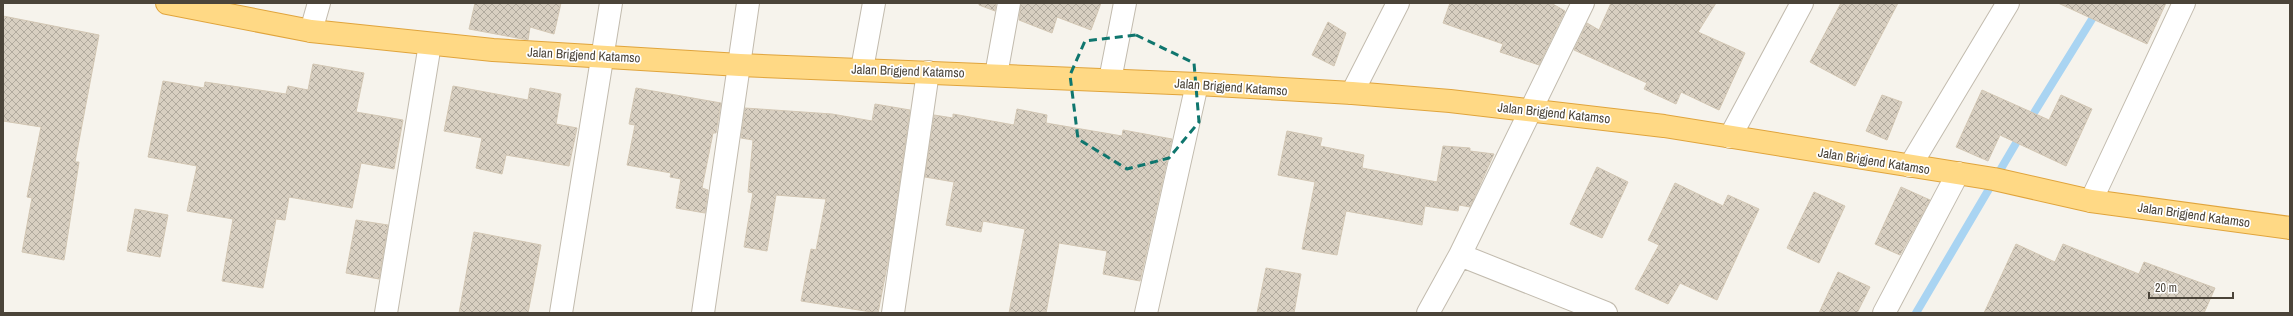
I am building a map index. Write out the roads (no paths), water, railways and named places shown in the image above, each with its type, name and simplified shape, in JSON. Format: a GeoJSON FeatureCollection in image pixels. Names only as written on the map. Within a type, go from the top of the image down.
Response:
{"type":"FeatureCollection","features":[{"type":"Feature","properties":{"kind":"highway","name":"Jalan Brigjend Katamso"},"geometry":{"type":"LineString","coordinates":[[178,4],[311,31],[430,44],[740,65],[1110,80],[1352,93],[1531,110],[1656,125],[1994,179],[2091,200],[2290,228]]}},
{"type":"Feature","properties":{"kind":"street"},"geometry":{"type":"LineString","coordinates":[[311,31],[319,3]]}},
{"type":"Feature","properties":{"kind":"street"},"geometry":{"type":"LineString","coordinates":[[561,313],[611,3]]}},
{"type":"Feature","properties":{"kind":"street"},"geometry":{"type":"LineString","coordinates":[[703,313],[748,3]]}},
{"type":"Feature","properties":{"kind":"street"},"geometry":{"type":"LineString","coordinates":[[862,69],[874,3]]}},
{"type":"Feature","properties":{"kind":"street"},"geometry":{"type":"LineString","coordinates":[[996,75],[1009,3]]}},
{"type":"Feature","properties":{"kind":"street"},"geometry":{"type":"LineString","coordinates":[[1110,80],[1125,3]]}},
{"type":"Feature","properties":{"kind":"street"},"geometry":{"type":"LineString","coordinates":[[1352,93],[1398,3]]}},
{"type":"Feature","properties":{"kind":"street"},"geometry":{"type":"LineString","coordinates":[[1428,313],[1460,255],[1583,3]]}},
{"type":"Feature","properties":{"kind":"street"},"geometry":{"type":"LineString","coordinates":[[1730,137],[1802,3]]}},
{"type":"Feature","properties":{"kind":"street"},"geometry":{"type":"LineString","coordinates":[[1910,166],[2008,3]]}},
{"type":"Feature","properties":{"kind":"street"},"geometry":{"type":"LineString","coordinates":[[2091,200],[2184,3]]}},
{"type":"Feature","properties":{"kind":"street"},"geometry":{"type":"LineString","coordinates":[[386,313],[430,44]]}},
{"type":"Feature","properties":{"kind":"street"},"geometry":{"type":"LineString","coordinates":[[893,313],[928,72]]}},
{"type":"Feature","properties":{"kind":"street"},"geometry":{"type":"LineString","coordinates":[[1146,313],[1197,84]]}},
{"type":"Feature","properties":{"kind":"street"},"geometry":{"type":"LineString","coordinates":[[1884,313],[1958,173]]}},
{"type":"Feature","properties":{"kind":"street"},"geometry":{"type":"LineString","coordinates":[[1460,255],[1606,313]]}},
{"type":"Feature","properties":{"kind":"waterway"},"geometry":{"type":"LineString","coordinates":[[2029,121],[2102,3]]}},
{"type":"Feature","properties":{"kind":"waterway"},"geometry":{"type":"LineString","coordinates":[[1916,313],[2022,133]]}}]}
